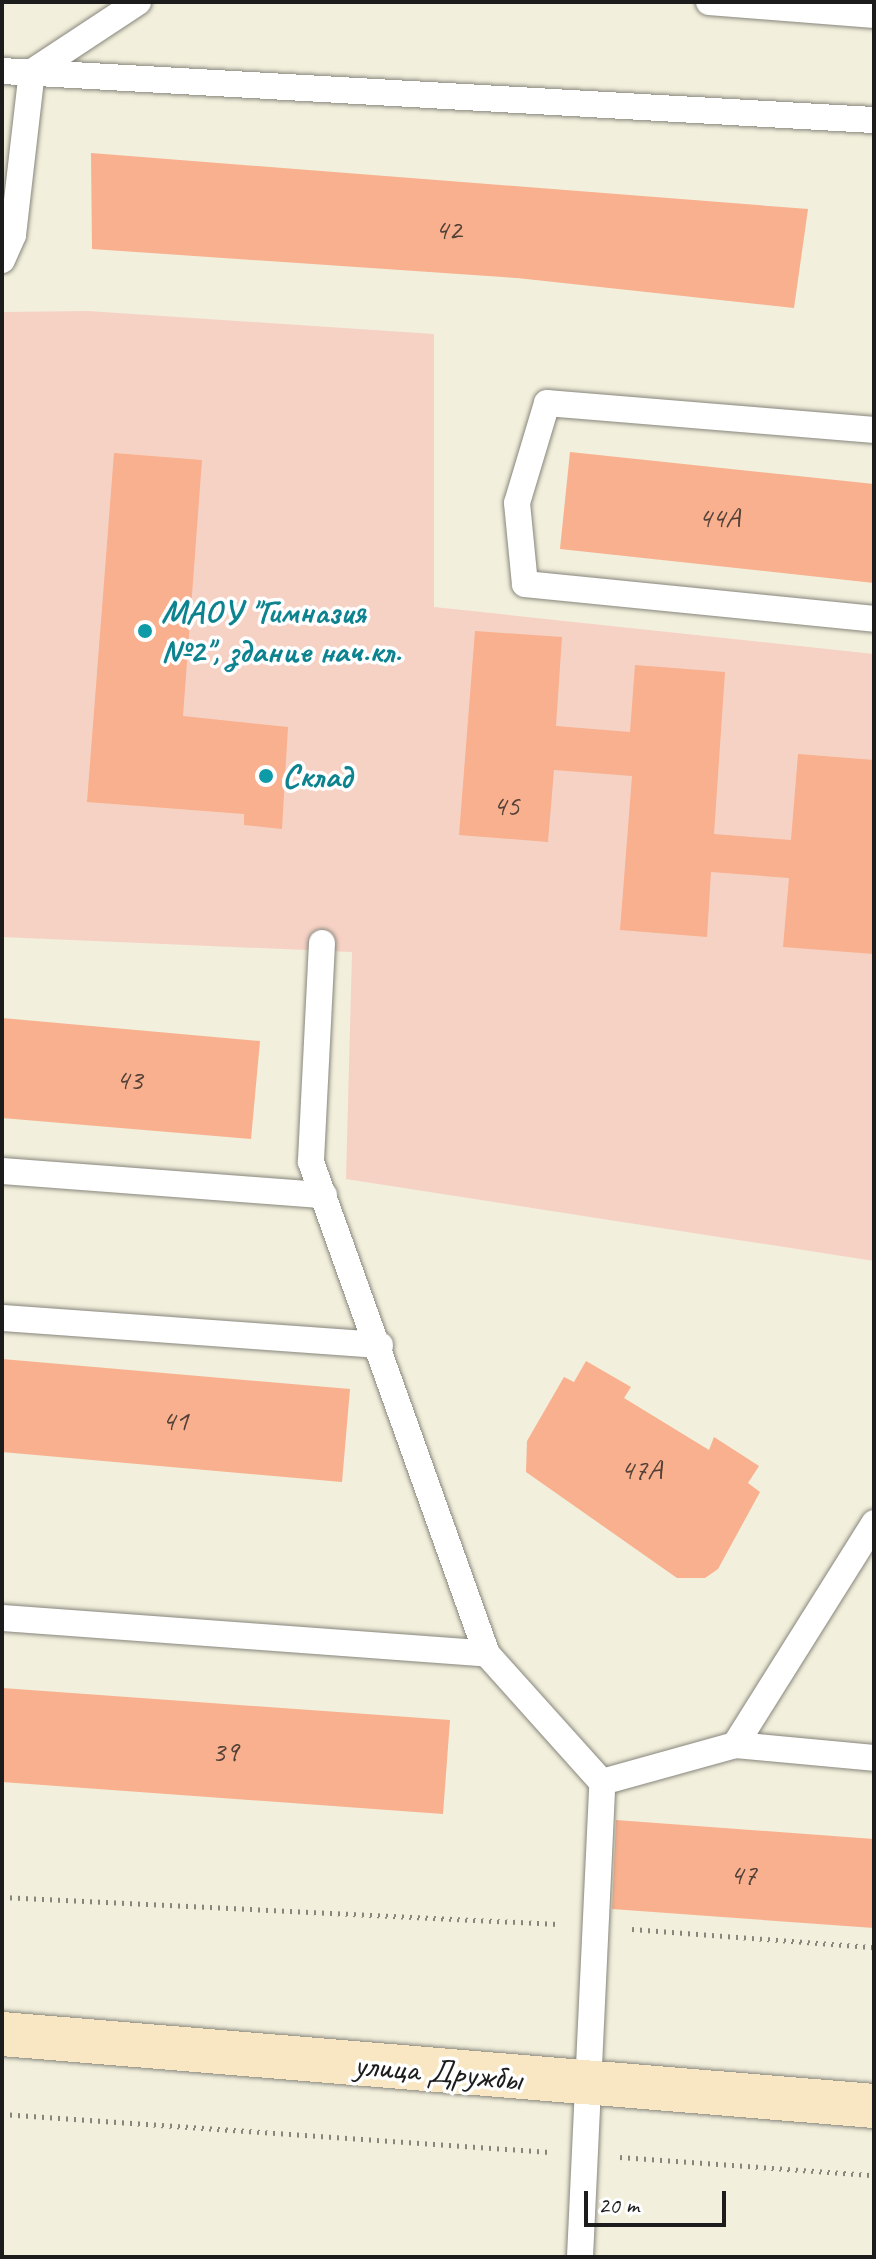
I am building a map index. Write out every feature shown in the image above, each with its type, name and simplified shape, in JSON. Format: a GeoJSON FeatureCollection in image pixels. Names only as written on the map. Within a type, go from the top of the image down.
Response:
{"type":"FeatureCollection","features":[{"type":"Feature","properties":{"kind":"main road","name":"улица Дружбы"},"geometry":{"type":"LineString","coordinates":[[2,2034],[874,2106]]}},
{"type":"Feature","properties":{"kind":"lane"},"geometry":{"type":"LineString","coordinates":[[2,260],[13,235],[32,72],[138,2]]}},
{"type":"Feature","properties":{"kind":"lane"},"geometry":{"type":"LineString","coordinates":[[709,2],[874,15]]}},
{"type":"Feature","properties":{"kind":"lane"},"geometry":{"type":"LineString","coordinates":[[2,71],[874,120]]}},
{"type":"Feature","properties":{"kind":"lane"},"geometry":{"type":"LineString","coordinates":[[874,430],[547,403],[517,503],[525,584],[874,619]]}},
{"type":"Feature","properties":{"kind":"lane"},"geometry":{"type":"LineString","coordinates":[[322,943],[311,1162],[380,1345],[487,1654],[602,1782],[583,2084],[580,2257]]}},
{"type":"Feature","properties":{"kind":"lane"},"geometry":{"type":"LineString","coordinates":[[2,1171],[324,1195]]}},
{"type":"Feature","properties":{"kind":"lane"},"geometry":{"type":"LineString","coordinates":[[2,1318],[380,1345]]}},
{"type":"Feature","properties":{"kind":"lane"},"geometry":{"type":"LineString","coordinates":[[735,1745],[874,1523]]}},
{"type":"Feature","properties":{"kind":"lane"},"geometry":{"type":"LineString","coordinates":[[2,1618],[487,1654]]}},
{"type":"Feature","properties":{"kind":"lane"},"geometry":{"type":"LineString","coordinates":[[602,1782],[735,1745],[874,1758]]}},
{"type":"Feature","properties":{"kind":"path"},"geometry":{"type":"LineString","coordinates":[[2,1897],[593,1926],[874,1947]]}},
{"type":"Feature","properties":{"kind":"path"},"geometry":{"type":"LineString","coordinates":[[2,2114],[874,2175]]}},
{"type":"Feature","properties":{"kind":"shaded area"},"geometry":{"type":"Polygon","coordinates":[[[88,311],[434,334],[434,607],[874,654],[874,1261],[346,1179],[352,952],[2,937],[2,312],[88,311]]]}},
{"type":"Feature","properties":{"kind":"building"},"geometry":{"type":"Polygon","coordinates":[[[91,153],[808,209],[794,308],[517,278],[92,249],[91,153]]]}},
{"type":"Feature","properties":{"kind":"building"},"geometry":{"type":"Polygon","coordinates":[[[570,452],[874,484],[874,583],[560,549],[570,452]]]}},
{"type":"Feature","properties":{"kind":"building","name":"МАОУ \"Гимназия №2\", здание нач.кл."},"geometry":{"type":"Polygon","coordinates":[[[114,453],[202,460],[183,716],[288,727],[282,829],[244,825],[244,814],[87,802],[114,453]]]}},
{"type":"Feature","properties":{"kind":"building"},"geometry":{"type":"Polygon","coordinates":[[[475,631],[562,637],[556,726],[630,732],[635,665],[725,672],[714,834],[791,840],[798,754],[874,760],[874,954],[783,947],[789,878],[711,872],[707,937],[620,930],[632,776],[554,770],[548,842],[459,835],[475,631]]]}},
{"type":"Feature","properties":{"kind":"building"},"geometry":{"type":"Polygon","coordinates":[[[2,1018],[260,1041],[251,1139],[2,1118],[2,1018]]]}},
{"type":"Feature","properties":{"kind":"building"},"geometry":{"type":"Polygon","coordinates":[[[2,1359],[350,1389],[342,1482],[2,1452],[2,1359]]]}},
{"type":"Feature","properties":{"kind":"building"},"geometry":{"type":"Polygon","coordinates":[[[586,1361],[631,1387],[624,1398],[709,1450],[714,1437],[759,1466],[748,1483],[760,1492],[718,1569],[705,1578],[677,1578],[526,1472],[527,1441],[564,1377],[574,1382],[586,1361]]]}},
{"type":"Feature","properties":{"kind":"building"},"geometry":{"type":"Polygon","coordinates":[[[2,1688],[450,1720],[443,1814],[2,1782],[2,1688]]]}},
{"type":"Feature","properties":{"kind":"building"},"geometry":{"type":"Polygon","coordinates":[[[616,1820],[874,1839],[874,1928],[612,1909],[616,1820]]]}},
{"type":"Feature","properties":{"kind":"place","name":"МАОУ \"Гимназия №2\", здание нач.кл."},"geometry":{"type":"Point","coordinates":[145,631]}},
{"type":"Feature","properties":{"kind":"place","name":"Склад"},"geometry":{"type":"Point","coordinates":[266,776]}}]}
